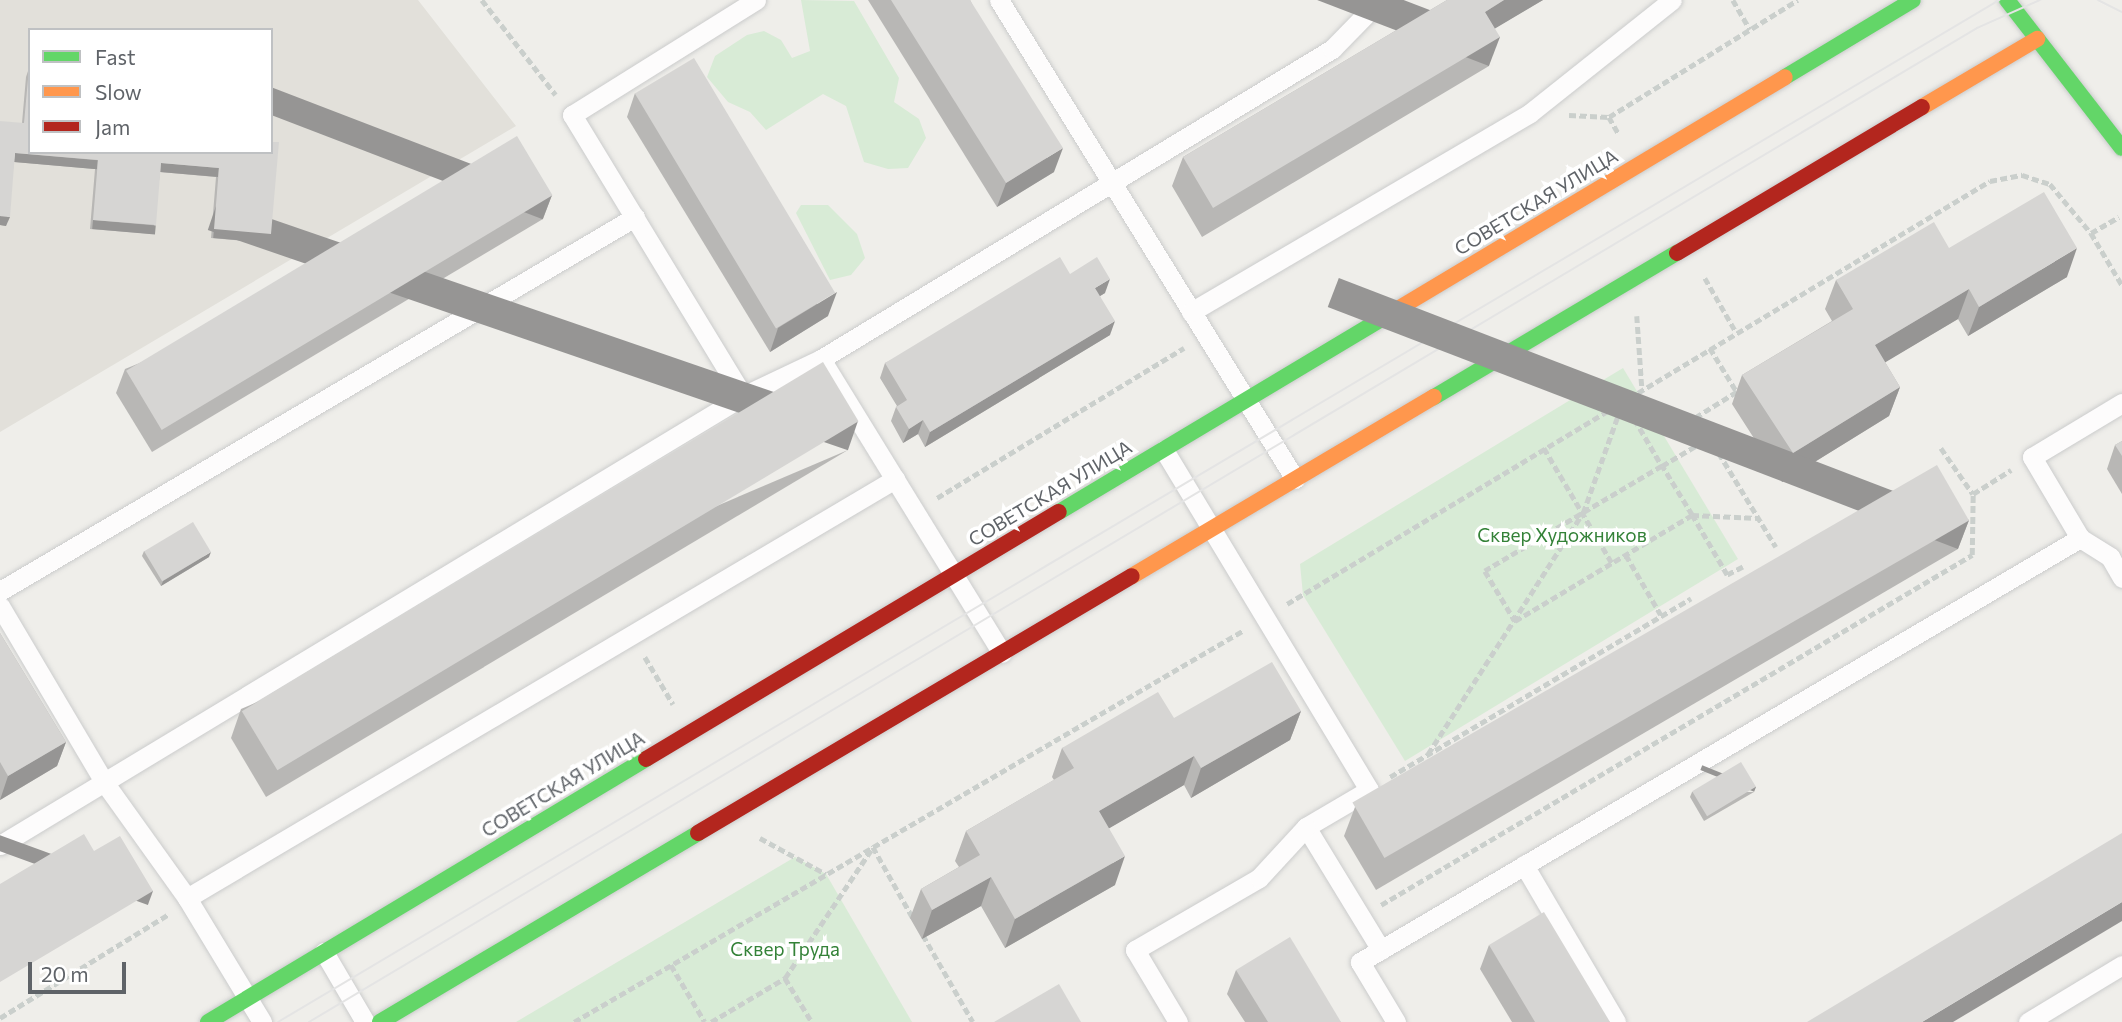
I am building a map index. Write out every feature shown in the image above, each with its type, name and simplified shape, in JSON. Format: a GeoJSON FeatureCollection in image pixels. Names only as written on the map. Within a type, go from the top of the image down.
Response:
{"type":"FeatureCollection","features":[{"type":"Feature","properties":{"kind":"main road","name":"СОВЕТСКАЯ УЛИЦА"},"geometry":{"type":"LineString","coordinates":[[208,1022],[1913,0]]}},
{"type":"Feature","properties":{"kind":"main road"},"geometry":{"type":"LineString","coordinates":[[2007,0],[2122,148]]}},
{"type":"Feature","properties":{"kind":"main road"},"geometry":{"type":"LineString","coordinates":[[380,1022],[2037,39]]}},
{"type":"Feature","properties":{"kind":"lane"},"geometry":{"type":"LineString","coordinates":[[743,397],[572,115],[756,0]]}},
{"type":"Feature","properties":{"kind":"lane"},"geometry":{"type":"LineString","coordinates":[[0,845],[743,397],[821,359],[1332,49],[1380,0]]}},
{"type":"Feature","properties":{"kind":"lane"},"geometry":{"type":"LineString","coordinates":[[1191,312],[1530,113],[1672,0]]}},
{"type":"Feature","properties":{"kind":"lane"},"geometry":{"type":"LineString","coordinates":[[1007,3],[1111,183],[1295,479]]}},
{"type":"Feature","properties":{"kind":"lane"},"geometry":{"type":"LineString","coordinates":[[0,591],[635,217]]}},
{"type":"Feature","properties":{"kind":"lane"},"geometry":{"type":"LineString","coordinates":[[821,359],[1002,653]]}},
{"type":"Feature","properties":{"kind":"lane"},"geometry":{"type":"LineString","coordinates":[[2122,403],[2032,457],[2080,538],[2110,557],[2122,578]]}},
{"type":"Feature","properties":{"kind":"lane"},"geometry":{"type":"LineString","coordinates":[[1164,450],[1369,790],[1306,827],[1259,878],[1135,950],[1178,1022]]}},
{"type":"Feature","properties":{"kind":"lane"},"geometry":{"type":"LineString","coordinates":[[187,898],[895,479]]}},
{"type":"Feature","properties":{"kind":"lane"},"geometry":{"type":"LineString","coordinates":[[1396,1022],[1360,962],[2080,538]]}},
{"type":"Feature","properties":{"kind":"lane"},"geometry":{"type":"LineString","coordinates":[[0,607],[104,782],[187,898],[262,1022]]}},
{"type":"Feature","properties":{"kind":"lane"},"geometry":{"type":"LineString","coordinates":[[1306,827],[1381,950]]}},
{"type":"Feature","properties":{"kind":"lane"},"geometry":{"type":"LineString","coordinates":[[1524,866],[1616,1022]]}},
{"type":"Feature","properties":{"kind":"lane"},"geometry":{"type":"LineString","coordinates":[[324,952],[365,1022]]}},
{"type":"Feature","properties":{"kind":"lane"},"geometry":{"type":"LineString","coordinates":[[2028,1022],[2122,965]]}},
{"type":"Feature","properties":{"kind":"path"},"geometry":{"type":"LineString","coordinates":[[482,0],[572,115]]}},
{"type":"Feature","properties":{"kind":"path"},"geometry":{"type":"LineString","coordinates":[[1733,0],[1750,30]]}},
{"type":"Feature","properties":{"kind":"path"},"geometry":{"type":"LineString","coordinates":[[1609,117],[1798,0]]}},
{"type":"Feature","properties":{"kind":"path"},"geometry":{"type":"LineString","coordinates":[[574,1022],[1265,618],[1990,181],[2022,175],[2050,184],[2091,233],[2122,285]]}},
{"type":"Feature","properties":{"kind":"path"},"geometry":{"type":"LineString","coordinates":[[2091,233],[2119,217]]}},
{"type":"Feature","properties":{"kind":"path"},"geometry":{"type":"LineString","coordinates":[[1699,268],[1736,332]]}},
{"type":"Feature","properties":{"kind":"path"},"geometry":{"type":"LineString","coordinates":[[1636,305],[1642,389]]}},
{"type":"Feature","properties":{"kind":"path"},"geometry":{"type":"LineString","coordinates":[[915,511],[1206,335]]}},
{"type":"Feature","properties":{"kind":"path"},"geometry":{"type":"LineString","coordinates":[[1710,348],[1737,392],[1697,417],[1776,547]]}},
{"type":"Feature","properties":{"kind":"path"},"geometry":{"type":"LineString","coordinates":[[1623,400],[1727,575],[1743,567]]}},
{"type":"Feature","properties":{"kind":"path"},"geometry":{"type":"LineString","coordinates":[[1428,754],[1583,513],[1623,400]]}},
{"type":"Feature","properties":{"kind":"path"},"geometry":{"type":"LineString","coordinates":[[1515,621],[1485,571],[1709,438]]}},
{"type":"Feature","properties":{"kind":"path"},"geometry":{"type":"LineString","coordinates":[[1544,448],[1612,563]]}},
{"type":"Feature","properties":{"kind":"path"},"geometry":{"type":"LineString","coordinates":[[1361,917],[1972,555],[1973,494],[1941,448]]}},
{"type":"Feature","properties":{"kind":"path"},"geometry":{"type":"LineString","coordinates":[[1973,494],[2032,457]]}},
{"type":"Feature","properties":{"kind":"path"},"geometry":{"type":"LineString","coordinates":[[1515,621],[1692,515],[1758,518]]}},
{"type":"Feature","properties":{"kind":"path"},"geometry":{"type":"LineString","coordinates":[[1626,555],[1661,615]]}},
{"type":"Feature","properties":{"kind":"path"},"geometry":{"type":"LineString","coordinates":[[1369,790],[1691,598]]}},
{"type":"Feature","properties":{"kind":"path"},"geometry":{"type":"LineString","coordinates":[[632,635],[680,716]]}},
{"type":"Feature","properties":{"kind":"path"},"geometry":{"type":"LineString","coordinates":[[747,830],[826,874]]}},
{"type":"Feature","properties":{"kind":"path"},"geometry":{"type":"LineString","coordinates":[[711,1022],[785,978],[873,847]]}},
{"type":"Feature","properties":{"kind":"path"},"geometry":{"type":"LineString","coordinates":[[873,847],[973,1022]]}},
{"type":"Feature","properties":{"kind":"path"},"geometry":{"type":"LineString","coordinates":[[0,1018],[158,924],[187,898]]}},
{"type":"Feature","properties":{"kind":"path"},"geometry":{"type":"LineString","coordinates":[[671,965],[705,1022]]}},
{"type":"Feature","properties":{"kind":"path"},"geometry":{"type":"LineString","coordinates":[[785,978],[812,1022]]}},
{"type":"Feature","properties":{"kind":"shaded area"},"geometry":{"type":"Polygon","coordinates":[[[0,0],[418,0],[516,126],[0,432],[0,0]]]}},
{"type":"Feature","properties":{"kind":"green space"},"geometry":{"type":"Polygon","coordinates":[[[801,0],[854,1],[899,78],[894,102],[919,119],[926,138],[908,168],[888,169],[864,162],[846,106],[823,94],[766,130],[750,112],[728,102],[707,77],[715,56],[747,35],[764,31],[781,40],[792,58],[810,51],[801,0]]]}},
{"type":"Feature","properties":{"kind":"green space"},"geometry":{"type":"Polygon","coordinates":[[[801,205],[828,205],[857,234],[865,258],[851,275],[830,280],[796,213],[801,205]]]}},
{"type":"Feature","properties":{"kind":"green space","name":"Сквер Художников"},"geometry":{"type":"Polygon","coordinates":[[[1623,368],[1738,559],[1405,761],[1303,595],[1300,564],[1623,368]]]}},
{"type":"Feature","properties":{"kind":"green space","name":"Сквер Труда"},"geometry":{"type":"Polygon","coordinates":[[[795,857],[826,874],[912,1022],[516,1022],[795,857]]]}},
{"type":"Feature","properties":{"kind":"building"},"geometry":{"type":"Polygon","coordinates":[[[891,0],[970,0],[1063,148],[1006,183],[891,0]]]}},
{"type":"Feature","properties":{"kind":"building"},"geometry":{"type":"Polygon","coordinates":[[[1447,0],[1504,0],[1485,12],[1500,37],[1213,208],[1183,157],[1447,0]]]}},
{"type":"Feature","properties":{"kind":"building"},"geometry":{"type":"Polygon","coordinates":[[[694,58],[835,293],[776,328],[635,94],[694,58]]]}},
{"type":"Feature","properties":{"kind":"building"},"geometry":{"type":"Polygon","coordinates":[[[28,79],[28,154],[273,154],[273,142],[279,142],[271,234],[214,229],[219,168],[161,163],[156,225],[93,220],[98,160],[15,153],[10,217],[0,216],[0,121],[24,123],[28,79]]]}},
{"type":"Feature","properties":{"kind":"building"},"geometry":{"type":"Polygon","coordinates":[[[517,136],[553,195],[162,430],[126,371],[517,136]]]}},
{"type":"Feature","properties":{"kind":"building"},"geometry":{"type":"Polygon","coordinates":[[[2044,192],[2077,248],[1979,307],[1969,289],[1875,345],[1900,387],[1793,453],[1742,375],[1853,309],[1836,280],[1934,222],[1949,248],[2044,192]]]}},
{"type":"Feature","properties":{"kind":"building"},"geometry":{"type":"Polygon","coordinates":[[[1060,257],[1070,274],[1097,257],[1110,279],[1095,288],[1115,321],[930,432],[923,420],[909,429],[896,407],[907,400],[885,363],[1060,257]]]}},
{"type":"Feature","properties":{"kind":"building"},"geometry":{"type":"Polygon","coordinates":[[[823,362],[859,421],[277,770],[242,711],[823,362]]]}},
{"type":"Feature","properties":{"kind":"building"},"geometry":{"type":"Polygon","coordinates":[[[2122,441],[2122,456],[2115,445],[2122,441]]]}},
{"type":"Feature","properties":{"kind":"building"},"geometry":{"type":"Polygon","coordinates":[[[1937,465],[1969,520],[1384,858],[1352,802],[1937,465]]]}},
{"type":"Feature","properties":{"kind":"building"},"geometry":{"type":"Polygon","coordinates":[[[193,522],[211,552],[162,581],[144,551],[193,522]]]}},
{"type":"Feature","properties":{"kind":"building"},"geometry":{"type":"Polygon","coordinates":[[[0,633],[66,742],[8,776],[0,762],[0,633]]]}},
{"type":"Feature","properties":{"kind":"building"},"geometry":{"type":"Polygon","coordinates":[[[1272,662],[1301,711],[1201,768],[1194,756],[1099,811],[1125,856],[1015,919],[991,877],[932,910],[921,889],[980,855],[966,831],[1074,768],[1062,748],[1158,692],[1174,718],[1272,662]]]}},
{"type":"Feature","properties":{"kind":"building"},"geometry":{"type":"Polygon","coordinates":[[[1741,762],[1756,787],[1707,816],[1692,791],[1741,762]]]}},
{"type":"Feature","properties":{"kind":"building"},"geometry":{"type":"Polygon","coordinates":[[[2122,833],[2122,902],[1922,1022],[1807,1022],[2122,833]]]}},
{"type":"Feature","properties":{"kind":"building"},"geometry":{"type":"Polygon","coordinates":[[[84,834],[94,851],[120,836],[153,891],[0,982],[0,884],[84,834]]]}},
{"type":"Feature","properties":{"kind":"building"},"geometry":{"type":"Polygon","coordinates":[[[1544,912],[1610,1022],[1535,1022],[1489,945],[1544,912]]]}},
{"type":"Feature","properties":{"kind":"building"},"geometry":{"type":"Polygon","coordinates":[[[1290,937],[1341,1022],[1268,1022],[1236,970],[1290,937]]]}},
{"type":"Feature","properties":{"kind":"building"},"geometry":{"type":"Polygon","coordinates":[[[1059,984],[1081,1022],[994,1022],[1059,984]]]}},
{"type":"Feature","properties":{"kind":"tram line"},"geometry":{"type":"LineString","coordinates":[[278,1022],[1999,0]]}},
{"type":"Feature","properties":{"kind":"tram line"},"geometry":{"type":"LineString","coordinates":[[309,1022],[1977,28],[2040,0]]}},
{"type":"Feature","properties":{"kind":"tram line"},"geometry":{"type":"LineString","coordinates":[[2098,0],[2122,12]]}},
{"type":"Feature","properties":{"kind":"traffic: fast"},"geometry":{"type":"LineString","coordinates":[[1785,77],[1913,0]]}},
{"type":"Feature","properties":{"kind":"traffic: fast"},"geometry":{"type":"LineString","coordinates":[[2007,0],[2122,148]]}},
{"type":"Feature","properties":{"kind":"traffic: fast"},"geometry":{"type":"LineString","coordinates":[[1434,397],[1677,253]]}},
{"type":"Feature","properties":{"kind":"traffic: fast"},"geometry":{"type":"LineString","coordinates":[[1059,512],[1396,310]]}},
{"type":"Feature","properties":{"kind":"traffic: fast"},"geometry":{"type":"LineString","coordinates":[[208,1022],[646,759]]}},
{"type":"Feature","properties":{"kind":"traffic: fast"},"geometry":{"type":"LineString","coordinates":[[380,1022],[698,833]]}},
{"type":"Feature","properties":{"kind":"traffic: slow"},"geometry":{"type":"LineString","coordinates":[[1922,107],[2037,39]]}},
{"type":"Feature","properties":{"kind":"traffic: slow"},"geometry":{"type":"LineString","coordinates":[[1396,310],[1785,77]]}},
{"type":"Feature","properties":{"kind":"traffic: slow"},"geometry":{"type":"LineString","coordinates":[[1132,576],[1434,397]]}},
{"type":"Feature","properties":{"kind":"traffic: jam"},"geometry":{"type":"LineString","coordinates":[[1677,253],[1922,107]]}},
{"type":"Feature","properties":{"kind":"traffic: jam"},"geometry":{"type":"LineString","coordinates":[[646,759],[1059,512]]}},
{"type":"Feature","properties":{"kind":"traffic: jam"},"geometry":{"type":"LineString","coordinates":[[698,833],[1132,576]]}}]}
